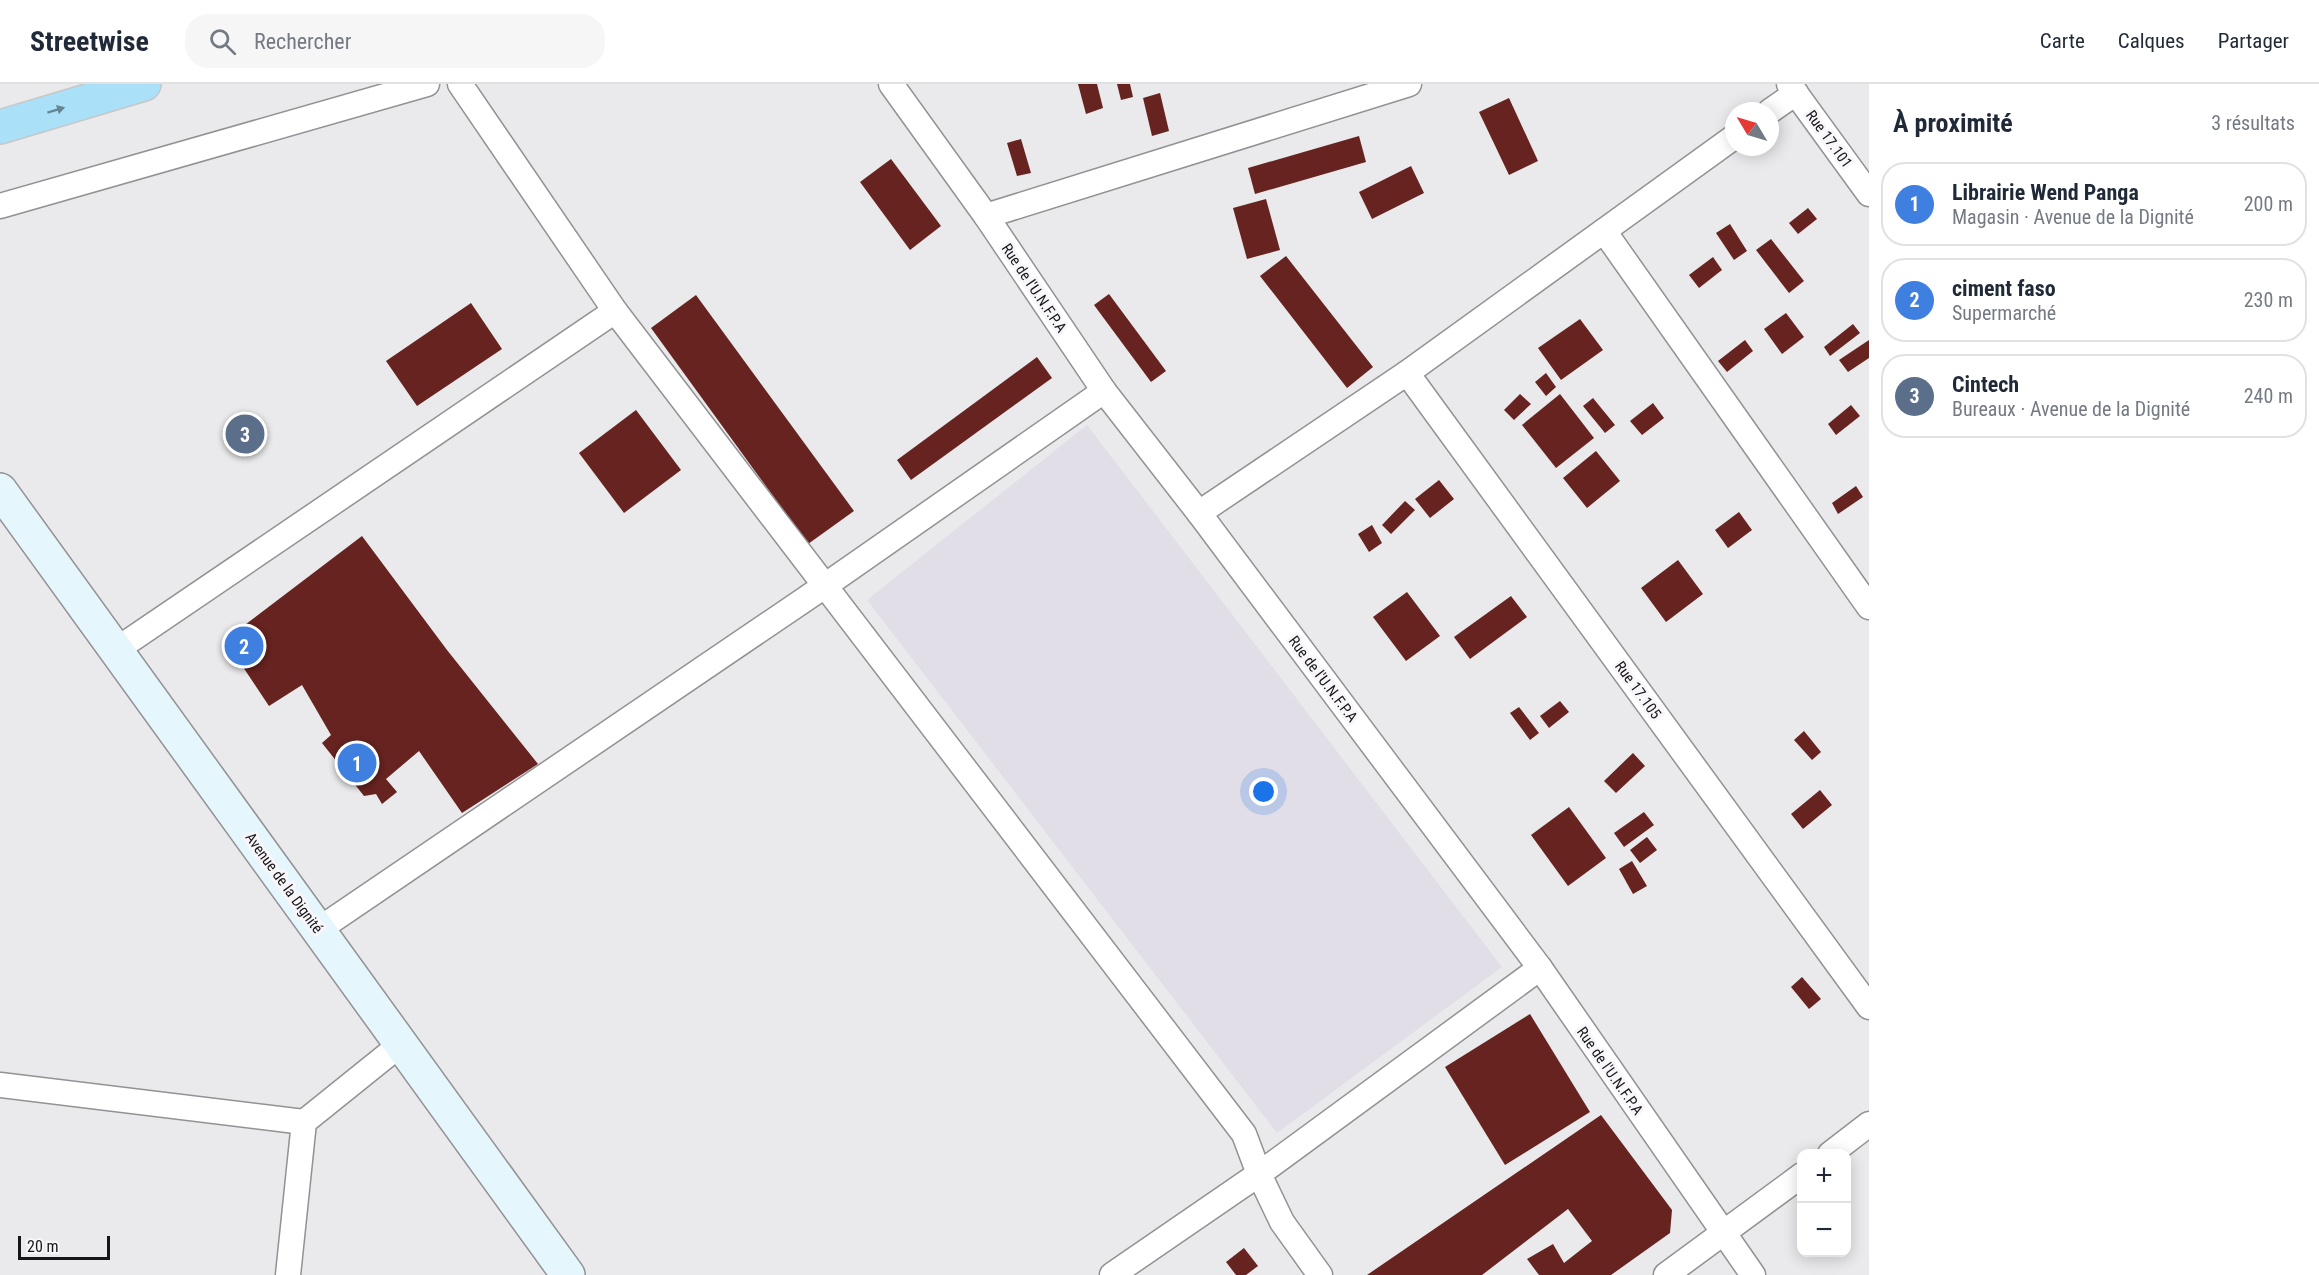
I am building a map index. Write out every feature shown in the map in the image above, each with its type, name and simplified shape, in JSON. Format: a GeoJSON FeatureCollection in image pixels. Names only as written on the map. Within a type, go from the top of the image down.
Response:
{"type":"FeatureCollection","features":[{"type":"Feature","properties":{"kind":"highway"},"geometry":{"type":"LineString","coordinates":[[0,127],[144,84]]}},
{"type":"Feature","properties":{"kind":"street"},"geometry":{"type":"LineString","coordinates":[[0,206],[427,84]]}},
{"type":"Feature","properties":{"kind":"street"},"geometry":{"type":"LineString","coordinates":[[460,84],[615,311],[1244,1134],[1259,1174],[1282,1222],[1320,1275]]}},
{"type":"Feature","properties":{"kind":"street","name":"Rue de l'U.N.F.P.A"},"geometry":{"type":"LineString","coordinates":[[891,84],[986,216],[1104,391],[1199,513],[1539,968],[1752,1275]]}},
{"type":"Feature","properties":{"kind":"street"},"geometry":{"type":"LineString","coordinates":[[986,216],[1409,84]]}},
{"type":"Feature","properties":{"kind":"street"},"geometry":{"type":"LineString","coordinates":[[1779,102],[1793,88]]}},
{"type":"Feature","properties":{"kind":"street","name":"Rue 17.101"},"geometry":{"type":"LineString","coordinates":[[1793,88],[1869,194]]}},
{"type":"Feature","properties":{"kind":"street"},"geometry":{"type":"LineString","coordinates":[[1199,513],[1407,373],[1725,144]]}},
{"type":"Feature","properties":{"kind":"street"},"geometry":{"type":"LineString","coordinates":[[1604,231],[1869,607]]}},
{"type":"Feature","properties":{"kind":"street"},"geometry":{"type":"LineString","coordinates":[[116,650],[615,311]]}},
{"type":"Feature","properties":{"kind":"street","name":"Rue 17.105"},"geometry":{"type":"LineString","coordinates":[[1407,373],[1869,1007]]}},
{"type":"Feature","properties":{"kind":"street"},"geometry":{"type":"LineString","coordinates":[[318,930],[826,585],[1104,391]]}},
{"type":"Feature","properties":{"kind":"street","name":"Avenue de la Dignité"},"geometry":{"type":"LineString","coordinates":[[0,490],[568,1275]]}},
{"type":"Feature","properties":{"kind":"street"},"geometry":{"type":"LineString","coordinates":[[1112,1275],[1259,1174],[1539,968]]}},
{"type":"Feature","properties":{"kind":"street"},"geometry":{"type":"LineString","coordinates":[[288,1275],[304,1122],[401,1044]]}},
{"type":"Feature","properties":{"kind":"street"},"geometry":{"type":"LineString","coordinates":[[0,1085],[304,1122]]}},
{"type":"Feature","properties":{"kind":"street"},"geometry":{"type":"LineString","coordinates":[[1836,1149],[1869,1124]]}},
{"type":"Feature","properties":{"kind":"street"},"geometry":{"type":"LineString","coordinates":[[1666,1275],[1797,1179]]}},
{"type":"Feature","properties":{"kind":"shaded area"},"geometry":{"type":"Polygon","coordinates":[[[1087,425],[1502,967],[1277,1133],[867,600],[1087,425]]]}},
{"type":"Feature","properties":{"kind":"building"},"geometry":{"type":"Polygon","coordinates":[[[1078,84],[1097,84],[1103,108],[1086,114],[1078,84]]]}},
{"type":"Feature","properties":{"kind":"building"},"geometry":{"type":"Polygon","coordinates":[[[1117,84],[1130,84],[1133,97],[1121,100],[1117,84]]]}},
{"type":"Feature","properties":{"kind":"building"},"geometry":{"type":"Polygon","coordinates":[[[1160,93],[1169,131],[1152,136],[1143,98],[1160,93]]]}},
{"type":"Feature","properties":{"kind":"building"},"geometry":{"type":"Polygon","coordinates":[[[1509,98],[1538,161],[1509,175],[1479,112],[1509,98]]]}},
{"type":"Feature","properties":{"kind":"building"},"geometry":{"type":"Polygon","coordinates":[[[1359,136],[1366,162],[1255,194],[1248,168],[1359,136]]]}},
{"type":"Feature","properties":{"kind":"building"},"geometry":{"type":"Polygon","coordinates":[[[1021,139],[1031,173],[1017,176],[1007,143],[1021,139]]]}},
{"type":"Feature","properties":{"kind":"building"},"geometry":{"type":"Polygon","coordinates":[[[891,159],[941,226],[910,250],[860,182],[891,159]]]}},
{"type":"Feature","properties":{"kind":"building"},"geometry":{"type":"Polygon","coordinates":[[[1411,166],[1424,193],[1372,219],[1359,192],[1411,166]]]}},
{"type":"Feature","properties":{"kind":"building"},"geometry":{"type":"Polygon","coordinates":[[[1266,199],[1280,250],[1247,259],[1233,208],[1266,199]]]}},
{"type":"Feature","properties":{"kind":"building"},"geometry":{"type":"Polygon","coordinates":[[[1808,208],[1817,219],[1798,234],[1789,223],[1808,208]]]}},
{"type":"Feature","properties":{"kind":"building"},"geometry":{"type":"Polygon","coordinates":[[[1730,224],[1747,251],[1734,260],[1716,233],[1730,224]]]}},
{"type":"Feature","properties":{"kind":"building"},"geometry":{"type":"Polygon","coordinates":[[[1771,239],[1804,281],[1789,293],[1756,250],[1771,239]]]}},
{"type":"Feature","properties":{"kind":"building"},"geometry":{"type":"Polygon","coordinates":[[[1286,256],[1373,367],[1347,388],[1260,276],[1286,256]]]}},
{"type":"Feature","properties":{"kind":"building"},"geometry":{"type":"Polygon","coordinates":[[[1713,257],[1722,270],[1699,288],[1689,275],[1713,257]]]}},
{"type":"Feature","properties":{"kind":"building"},"geometry":{"type":"Polygon","coordinates":[[[1109,294],[1166,371],[1151,382],[1094,305],[1109,294]]]}},
{"type":"Feature","properties":{"kind":"building"},"geometry":{"type":"Polygon","coordinates":[[[696,295],[854,511],[808,544],[651,328],[696,295]]]}},
{"type":"Feature","properties":{"kind":"building"},"geometry":{"type":"Polygon","coordinates":[[[471,303],[502,349],[417,406],[386,361],[471,303]]]}},
{"type":"Feature","properties":{"kind":"building"},"geometry":{"type":"Polygon","coordinates":[[[1786,313],[1804,337],[1782,354],[1764,329],[1786,313]]]}},
{"type":"Feature","properties":{"kind":"building"},"geometry":{"type":"Polygon","coordinates":[[[1580,319],[1603,350],[1561,380],[1538,348],[1580,319]]]}},
{"type":"Feature","properties":{"kind":"building"},"geometry":{"type":"Polygon","coordinates":[[[1853,324],[1860,333],[1830,356],[1824,347],[1853,324]]]}},
{"type":"Feature","properties":{"kind":"building"},"geometry":{"type":"Polygon","coordinates":[[[1745,340],[1753,351],[1727,372],[1718,361],[1745,340]]]}},
{"type":"Feature","properties":{"kind":"building"},"geometry":{"type":"Polygon","coordinates":[[[1869,340],[1869,358],[1848,372],[1839,360],[1869,340]]]}},
{"type":"Feature","properties":{"kind":"building"},"geometry":{"type":"Polygon","coordinates":[[[1037,357],[1052,378],[911,480],[897,460],[1037,357]]]}},
{"type":"Feature","properties":{"kind":"building"},"geometry":{"type":"Polygon","coordinates":[[[1546,373],[1556,387],[1546,396],[1535,382],[1546,373]]]}},
{"type":"Feature","properties":{"kind":"building"},"geometry":{"type":"Polygon","coordinates":[[[1520,394],[1531,404],[1514,420],[1504,410],[1520,394]]]}},
{"type":"Feature","properties":{"kind":"building"},"geometry":{"type":"Polygon","coordinates":[[[1560,394],[1594,438],[1556,468],[1522,425],[1560,394]]]}},
{"type":"Feature","properties":{"kind":"building"},"geometry":{"type":"Polygon","coordinates":[[[1593,398],[1615,425],[1605,433],[1583,406],[1593,398]]]}},
{"type":"Feature","properties":{"kind":"building"},"geometry":{"type":"Polygon","coordinates":[[[1653,403],[1664,418],[1642,435],[1630,421],[1653,403]]]}},
{"type":"Feature","properties":{"kind":"building"},"geometry":{"type":"Polygon","coordinates":[[[1851,405],[1860,416],[1836,435],[1828,424],[1851,405]]]}},
{"type":"Feature","properties":{"kind":"building"},"geometry":{"type":"Polygon","coordinates":[[[636,410],[681,470],[624,513],[579,453],[636,410]]]}},
{"type":"Feature","properties":{"kind":"building"},"geometry":{"type":"Polygon","coordinates":[[[1596,451],[1620,481],[1587,508],[1563,478],[1596,451]]]}},
{"type":"Feature","properties":{"kind":"building"},"geometry":{"type":"Polygon","coordinates":[[[1439,480],[1454,499],[1430,518],[1415,499],[1439,480]]]}},
{"type":"Feature","properties":{"kind":"building"},"geometry":{"type":"Polygon","coordinates":[[[1856,486],[1863,497],[1838,514],[1832,503],[1856,486]]]}},
{"type":"Feature","properties":{"kind":"building"},"geometry":{"type":"Polygon","coordinates":[[[1405,501],[1415,510],[1391,534],[1382,525],[1405,501]]]}},
{"type":"Feature","properties":{"kind":"building"},"geometry":{"type":"Polygon","coordinates":[[[1739,512],[1752,530],[1728,548],[1715,530],[1739,512]]]}},
{"type":"Feature","properties":{"kind":"building"},"geometry":{"type":"Polygon","coordinates":[[[1372,525],[1382,543],[1369,552],[1358,534],[1372,525]]]}},
{"type":"Feature","properties":{"kind":"building"},"geometry":{"type":"Polygon","coordinates":[[[362,536],[447,650],[538,764],[462,813],[419,751],[386,779],[397,792],[382,804],[376,794],[364,796],[322,743],[331,735],[302,685],[269,706],[225,640],[362,536]]]}},
{"type":"Feature","properties":{"kind":"building"},"geometry":{"type":"Polygon","coordinates":[[[1678,560],[1703,594],[1666,622],[1641,588],[1678,560]]]}},
{"type":"Feature","properties":{"kind":"building"},"geometry":{"type":"Polygon","coordinates":[[[1407,592],[1440,636],[1406,661],[1373,617],[1407,592]]]}},
{"type":"Feature","properties":{"kind":"building"},"geometry":{"type":"Polygon","coordinates":[[[1511,596],[1527,617],[1470,659],[1454,637],[1511,596]]]}},
{"type":"Feature","properties":{"kind":"building"},"geometry":{"type":"Polygon","coordinates":[[[1560,701],[1569,712],[1549,728],[1540,716],[1560,701]]]}},
{"type":"Feature","properties":{"kind":"building"},"geometry":{"type":"Polygon","coordinates":[[[1519,707],[1539,733],[1530,740],[1510,713],[1519,707]]]}},
{"type":"Feature","properties":{"kind":"building"},"geometry":{"type":"Polygon","coordinates":[[[1804,731],[1821,752],[1812,760],[1794,740],[1804,731]]]}},
{"type":"Feature","properties":{"kind":"building"},"geometry":{"type":"Polygon","coordinates":[[[1633,753],[1645,766],[1616,793],[1604,781],[1633,753]]]}},
{"type":"Feature","properties":{"kind":"building"},"geometry":{"type":"Polygon","coordinates":[[[1820,790],[1832,805],[1803,829],[1791,814],[1820,790]]]}},
{"type":"Feature","properties":{"kind":"building"},"geometry":{"type":"Polygon","coordinates":[[[1569,807],[1606,858],[1568,886],[1531,835],[1569,807]]]}},
{"type":"Feature","properties":{"kind":"building"},"geometry":{"type":"Polygon","coordinates":[[[1644,812],[1654,825],[1624,847],[1614,833],[1644,812]]]}},
{"type":"Feature","properties":{"kind":"building"},"geometry":{"type":"Polygon","coordinates":[[[1647,837],[1657,850],[1640,863],[1630,850],[1647,837]]]}},
{"type":"Feature","properties":{"kind":"building"},"geometry":{"type":"Polygon","coordinates":[[[1632,861],[1647,886],[1633,894],[1619,869],[1632,861]]]}},
{"type":"Feature","properties":{"kind":"building"},"geometry":{"type":"Polygon","coordinates":[[[1802,977],[1821,999],[1809,1009],[1791,987],[1802,977]]]}},
{"type":"Feature","properties":{"kind":"building"},"geometry":{"type":"Polygon","coordinates":[[[1530,1014],[1590,1112],[1505,1165],[1445,1067],[1530,1014]]]}},
{"type":"Feature","properties":{"kind":"building"},"geometry":{"type":"Polygon","coordinates":[[[1601,1115],[1672,1210],[1670,1233],[1611,1275],[1539,1275],[1527,1259],[1553,1244],[1564,1263],[1592,1241],[1568,1209],[1482,1275],[1367,1275],[1601,1115]]]}},
{"type":"Feature","properties":{"kind":"building"},"geometry":{"type":"Polygon","coordinates":[[[1244,1248],[1258,1266],[1246,1275],[1236,1275],[1226,1262],[1244,1248]]]}},
{"type":"Feature","properties":{"kind":"place","name":"Cintech"},"geometry":{"type":"Point","coordinates":[245,434]}},
{"type":"Feature","properties":{"kind":"place","name":"ciment faso"},"geometry":{"type":"Point","coordinates":[244,646]}},
{"type":"Feature","properties":{"kind":"place","name":"Librairie Wend Panga"},"geometry":{"type":"Point","coordinates":[357,763]}}]}
